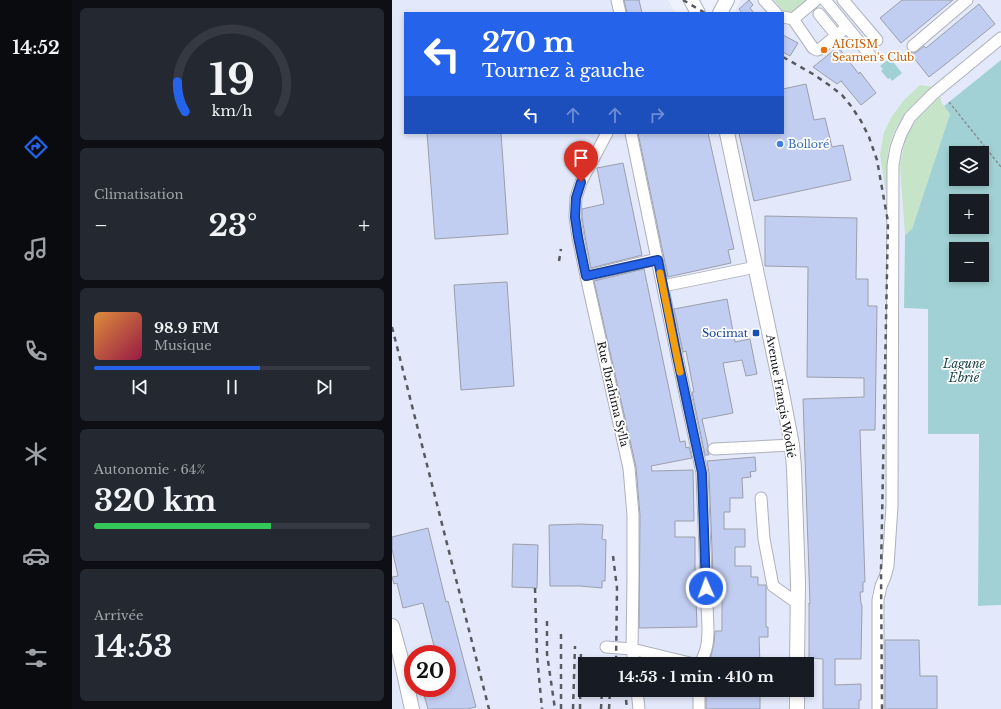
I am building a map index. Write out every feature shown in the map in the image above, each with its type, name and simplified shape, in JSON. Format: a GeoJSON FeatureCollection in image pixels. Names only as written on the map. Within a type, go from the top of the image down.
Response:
{"type":"FeatureCollection","features":[{"type":"Feature","properties":{"kind":"main road"},"geometry":{"type":"LineString","coordinates":[[691,0],[697,12]]}},
{"type":"Feature","properties":{"kind":"main road"},"geometry":{"type":"LineString","coordinates":[[721,12],[727,0]]}},
{"type":"Feature","properties":{"kind":"main road","name":"Avenue Françis Wodié"},"geometry":{"type":"LineString","coordinates":[[727,134],[792,445],[798,583],[797,657]]}},
{"type":"Feature","properties":{"kind":"main road"},"geometry":{"type":"LineString","coordinates":[[392,626],[412,709]]}},
{"type":"Feature","properties":{"kind":"main road"},"geometry":{"type":"LineString","coordinates":[[797,697],[797,709]]}},
{"type":"Feature","properties":{"kind":"street"},"geometry":{"type":"LineString","coordinates":[[617,0],[620,12]]}},
{"type":"Feature","properties":{"kind":"street"},"geometry":{"type":"LineString","coordinates":[[764,0],[775,12]]}},
{"type":"Feature","properties":{"kind":"street"},"geometry":{"type":"LineString","coordinates":[[816,0],[788,18],[813,48],[817,50],[820,49],[847,27]]}},
{"type":"Feature","properties":{"kind":"street"},"geometry":{"type":"LineString","coordinates":[[824,0],[870,55]]}},
{"type":"Feature","properties":{"kind":"street"},"geometry":{"type":"LineString","coordinates":[[843,0],[877,40]]}},
{"type":"Feature","properties":{"kind":"street"},"geometry":{"type":"LineString","coordinates":[[913,46],[967,0]]}},
{"type":"Feature","properties":{"kind":"street"},"geometry":{"type":"LineString","coordinates":[[819,14],[837,36]]}},
{"type":"Feature","properties":{"kind":"street"},"geometry":{"type":"LineString","coordinates":[[878,709],[878,600],[888,566],[892,506],[893,166],[896,148],[901,134],[910,117],[934,94],[1001,38]]}},
{"type":"Feature","properties":{"kind":"street","name":"Rue Ibrahima Sylla"},"geometry":{"type":"LineString","coordinates":[[606,134],[581,182],[576,198],[575,217],[586,276],[629,468],[633,515],[633,657]]}},
{"type":"Feature","properties":{"kind":"street"},"geometry":{"type":"LineString","coordinates":[[631,134],[702,473],[708,628],[708,641],[704,657]]}},
{"type":"Feature","properties":{"kind":"street"},"geometry":{"type":"LineString","coordinates":[[586,276],[658,260]]}},
{"type":"Feature","properties":{"kind":"street"},"geometry":{"type":"LineString","coordinates":[[663,286],[756,267]]}},
{"type":"Feature","properties":{"kind":"street"},"geometry":{"type":"LineString","coordinates":[[714,449],[792,445]]}},
{"type":"Feature","properties":{"kind":"street"},"geometry":{"type":"LineString","coordinates":[[761,498],[764,539],[773,586],[797,603]]}},
{"type":"Feature","properties":{"kind":"street"},"geometry":{"type":"LineString","coordinates":[[606,646],[632,649],[665,657]]}},
{"type":"Feature","properties":{"kind":"street"},"geometry":{"type":"LineString","coordinates":[[637,697],[639,709]]}},
{"type":"Feature","properties":{"kind":"street"},"geometry":{"type":"LineString","coordinates":[[699,709],[700,697]]}},
{"type":"Feature","properties":{"kind":"path"},"geometry":{"type":"LineString","coordinates":[[949,102],[1001,167]]}},
{"type":"Feature","properties":{"kind":"shaded area"},"geometry":{"type":"Polygon","coordinates":[[[392,0],[668,0],[675,12],[404,12],[404,134],[784,134],[784,12],[735,12],[741,0],[1001,0],[1001,60],[944,106],[950,114],[905,235],[904,308],[928,308],[928,434],[979,434],[978,606],[1001,605],[1001,709],[392,709],[392,0]],[[932,87],[904,100],[892,116],[884,132],[886,192],[889,147],[894,132],[905,113],[932,87]]]}},
{"type":"Feature","properties":{"kind":"shaded area"},"geometry":{"type":"Polygon","coordinates":[[[774,0],[810,0],[789,17],[774,0]]]}},
{"type":"Feature","properties":{"kind":"shaded area"},"geometry":{"type":"Polygon","coordinates":[[[920,85],[933,87],[905,113],[894,132],[889,147],[886,194],[880,154],[884,132],[892,116],[904,100],[920,85]]]}},
{"type":"Feature","properties":{"kind":"shaded area"},"geometry":{"type":"Polygon","coordinates":[[[941,97],[941,102],[950,114],[912,229],[905,235],[900,165],[903,150],[907,135],[917,119],[941,97]]]}},
{"type":"Feature","properties":{"kind":"water"},"geometry":{"type":"Polygon","coordinates":[[[890,58],[902,73],[892,81],[890,78],[888,79],[881,71],[883,69],[880,66],[890,58]]]}},
{"type":"Feature","properties":{"kind":"water","name":"Lagune Ébrié"},"geometry":{"type":"Polygon","coordinates":[[[1001,60],[1001,605],[978,606],[979,434],[928,434],[928,309],[904,308],[905,235],[912,229],[950,114],[944,106],[1001,60]]]}},
{"type":"Feature","properties":{"kind":"building"},"geometry":{"type":"Polygon","coordinates":[[[624,0],[639,0],[642,12],[627,12],[624,0]]]}},
{"type":"Feature","properties":{"kind":"building"},"geometry":{"type":"Polygon","coordinates":[[[749,0],[753,5],[750,8],[753,12],[741,12],[739,9],[749,0]]]}},
{"type":"Feature","properties":{"kind":"building"},"geometry":{"type":"Polygon","coordinates":[[[902,0],[953,0],[901,43],[880,18],[902,0]]]}},
{"type":"Feature","properties":{"kind":"building"},"geometry":{"type":"Polygon","coordinates":[[[979,4],[995,24],[929,77],[910,53],[917,52],[924,46],[926,48],[979,4]]]}},
{"type":"Feature","properties":{"kind":"building"},"geometry":{"type":"Polygon","coordinates":[[[784,36],[798,43],[790,56],[784,53],[784,36]]]}},
{"type":"Feature","properties":{"kind":"building"},"geometry":{"type":"Polygon","coordinates":[[[838,47],[876,93],[861,105],[841,81],[837,84],[813,67],[838,47]]]}},
{"type":"Feature","properties":{"kind":"building"},"geometry":{"type":"Polygon","coordinates":[[[806,84],[814,120],[825,118],[832,147],[843,145],[851,180],[754,201],[739,134],[784,134],[784,89],[806,84]]]}},
{"type":"Feature","properties":{"kind":"building"},"geometry":{"type":"Polygon","coordinates":[[[427,134],[501,134],[508,234],[435,239],[427,134]]]}},
{"type":"Feature","properties":{"kind":"building"},"geometry":{"type":"Polygon","coordinates":[[[638,134],[708,134],[734,249],[728,250],[731,263],[668,277],[638,134]]]}},
{"type":"Feature","properties":{"kind":"building"},"geometry":{"type":"Polygon","coordinates":[[[623,163],[642,255],[591,268],[582,217],[582,209],[604,204],[597,168],[623,163]]]}},
{"type":"Feature","properties":{"kind":"building"},"geometry":{"type":"Polygon","coordinates":[[[765,216],[857,218],[856,279],[868,279],[868,306],[877,306],[875,430],[860,430],[865,582],[863,582],[863,592],[860,592],[862,605],[861,659],[835,659],[835,685],[861,684],[861,700],[859,700],[859,709],[823,709],[823,659],[809,657],[809,603],[810,604],[803,399],[864,397],[864,378],[807,377],[808,267],[765,266],[765,216]]]}},
{"type":"Feature","properties":{"kind":"building"},"geometry":{"type":"Polygon","coordinates":[[[644,269],[680,442],[685,441],[686,448],[689,447],[692,458],[651,466],[652,471],[693,470],[694,521],[675,521],[675,537],[695,537],[695,575],[699,575],[700,599],[696,599],[697,627],[639,628],[640,515],[636,467],[594,281],[644,269]]]}},
{"type":"Feature","properties":{"kind":"building"},"geometry":{"type":"Polygon","coordinates":[[[507,282],[514,386],[461,390],[454,285],[507,282]]]}},
{"type":"Feature","properties":{"kind":"building"},"geometry":{"type":"Polygon","coordinates":[[[727,299],[735,342],[750,339],[757,374],[746,376],[742,360],[723,363],[733,413],[702,419],[709,455],[705,455],[692,392],[694,392],[686,351],[683,352],[674,309],[727,299]]]}},
{"type":"Feature","properties":{"kind":"building"},"geometry":{"type":"Polygon","coordinates":[[[755,457],[756,471],[750,472],[751,477],[742,478],[743,498],[730,498],[730,512],[724,512],[724,529],[745,529],[745,547],[735,547],[735,566],[751,566],[751,577],[758,577],[758,585],[766,585],[766,627],[768,627],[768,637],[759,637],[760,657],[711,657],[715,631],[722,631],[722,599],[714,599],[709,473],[707,461],[755,457]]]}},
{"type":"Feature","properties":{"kind":"building"},"geometry":{"type":"Polygon","coordinates":[[[549,525],[603,525],[602,539],[606,540],[605,581],[602,581],[602,588],[550,586],[549,525]]]}},
{"type":"Feature","properties":{"kind":"building"},"geometry":{"type":"Polygon","coordinates":[[[428,528],[446,602],[448,601],[476,707],[467,709],[428,709],[425,697],[456,697],[456,645],[434,645],[423,603],[403,608],[397,583],[394,584],[392,577],[398,576],[392,549],[392,537],[428,528]]]}},
{"type":"Feature","properties":{"kind":"building"},"geometry":{"type":"Polygon","coordinates":[[[513,544],[538,545],[537,588],[512,587],[513,544]]]}},
{"type":"Feature","properties":{"kind":"building"},"geometry":{"type":"Polygon","coordinates":[[[885,640],[919,640],[920,676],[937,676],[937,709],[885,709],[885,640]]]}},
{"type":"Feature","properties":{"kind":"building"},"geometry":{"type":"Polygon","coordinates":[[[706,697],[760,697],[760,709],[706,709],[706,697]]]}},
{"type":"Feature","properties":{"kind":"railway"},"geometry":{"type":"LineString","coordinates":[[683,0],[703,12]]}},
{"type":"Feature","properties":{"kind":"railway"},"geometry":{"type":"LineString","coordinates":[[784,58],[813,74],[842,95],[861,121],[869,137],[877,160],[888,222],[881,570],[882,709]]}},
{"type":"Feature","properties":{"kind":"railway"},"geometry":{"type":"LineString","coordinates":[[559,261],[561,249]]}},
{"type":"Feature","properties":{"kind":"railway"},"geometry":{"type":"LineString","coordinates":[[392,327],[489,709]]}},
{"type":"Feature","properties":{"kind":"railway"},"geometry":{"type":"LineString","coordinates":[[613,556],[617,588],[616,657]]}},
{"type":"Feature","properties":{"kind":"railway"},"geometry":{"type":"LineString","coordinates":[[535,588],[537,656],[542,709]]}},
{"type":"Feature","properties":{"kind":"railway"},"geometry":{"type":"LineString","coordinates":[[547,621],[547,654],[555,709]]}},
{"type":"Feature","properties":{"kind":"railway"},"geometry":{"type":"LineString","coordinates":[[561,634],[561,709]]}},
{"type":"Feature","properties":{"kind":"railway"},"geometry":{"type":"LineString","coordinates":[[573,709],[575,646]]}},
{"type":"Feature","properties":{"kind":"railway"},"geometry":{"type":"LineString","coordinates":[[580,709],[581,650]]}},
{"type":"Feature","properties":{"kind":"railway"},"geometry":{"type":"LineString","coordinates":[[601,709],[602,697]]}},
{"type":"Feature","properties":{"kind":"railway"},"geometry":{"type":"LineString","coordinates":[[609,709],[610,697]]}},
{"type":"Feature","properties":{"kind":"railway"},"geometry":{"type":"LineString","coordinates":[[626,697],[627,709]]}},
{"type":"Feature","properties":{"kind":"slow traffic"},"geometry":{"type":"LineString","coordinates":[[660,273],[680,372]]}},
{"type":"Feature","properties":{"kind":"place","name":"AIGISM Seamen's Club"},"geometry":{"type":"Point","coordinates":[824,50]}},
{"type":"Feature","properties":{"kind":"place","name":"Bolloré"},"geometry":{"type":"Point","coordinates":[780,144]}},
{"type":"Feature","properties":{"kind":"place","name":"Socimat"},"geometry":{"type":"Point","coordinates":[756,333]}},
{"type":"Feature","properties":{"kind":"route"},"geometry":{"type":"LineString","coordinates":[[581,182],[576,198],[575,217],[586,276],[658,260],[702,473],[706,588]]}}]}
